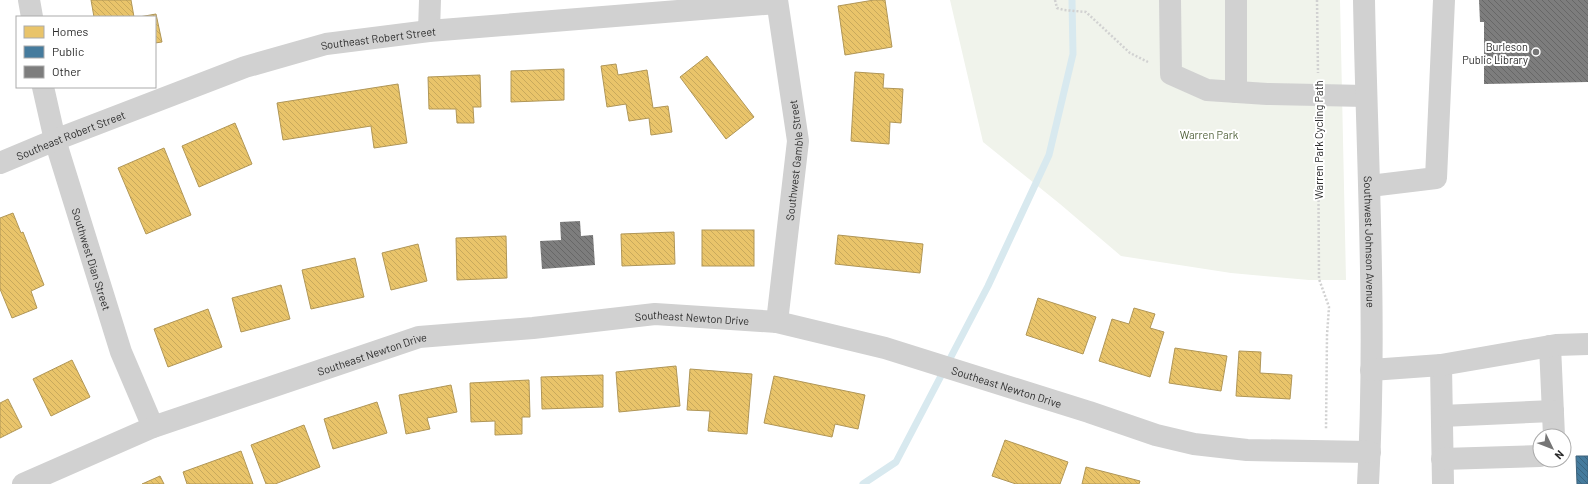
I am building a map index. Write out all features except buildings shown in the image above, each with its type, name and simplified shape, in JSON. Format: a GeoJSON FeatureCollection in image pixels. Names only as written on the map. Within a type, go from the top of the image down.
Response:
{"type":"FeatureCollection","features":[{"type":"Feature","properties":{"kind":"street"},"geometry":{"type":"LineString","coordinates":[[29,0],[32,16]]}},
{"type":"Feature","properties":{"kind":"street"},"geometry":{"type":"LineString","coordinates":[[429,32],[430,0]]}},
{"type":"Feature","properties":{"kind":"street"},"geometry":{"type":"LineString","coordinates":[[1170,0],[1171,74],[1207,90],[1366,96]]}},
{"type":"Feature","properties":{"kind":"street"},"geometry":{"type":"LineString","coordinates":[[1236,0],[1236,92]]}},
{"type":"Feature","properties":{"kind":"street","name":"Southwest Johnson Avenue"},"geometry":{"type":"LineString","coordinates":[[1364,0],[1370,186],[1371,370],[1368,484]]}},
{"type":"Feature","properties":{"kind":"street"},"geometry":{"type":"LineString","coordinates":[[1370,186],[1436,178],[1444,0]]}},
{"type":"Feature","properties":{"kind":"street","name":"Southeast Robert Street"},"geometry":{"type":"LineString","coordinates":[[0,163],[55,140],[253,65],[326,44],[429,32],[777,2]]}},
{"type":"Feature","properties":{"kind":"street","name":"Southwest Gamble Street"},"geometry":{"type":"LineString","coordinates":[[777,2],[798,141],[777,322]]}},
{"type":"Feature","properties":{"kind":"street","name":"Southwest Dian Street"},"geometry":{"type":"LineString","coordinates":[[43,88],[55,140],[121,352],[153,427]]}},
{"type":"Feature","properties":{"kind":"street","name":"Southeast Newton Drive"},"geometry":{"type":"LineString","coordinates":[[23,484],[153,427],[419,337],[533,328],[655,314],[777,322],[885,348],[1089,412],[1156,436],[1186,442],[1247,450],[1370,452]]}},
{"type":"Feature","properties":{"kind":"street"},"geometry":{"type":"LineString","coordinates":[[1371,370],[1441,365],[1550,346],[1588,344]]}},
{"type":"Feature","properties":{"kind":"street"},"geometry":{"type":"LineString","coordinates":[[1550,346],[1554,428]]}},
{"type":"Feature","properties":{"kind":"street"},"geometry":{"type":"LineString","coordinates":[[1441,365],[1443,484]]}},
{"type":"Feature","properties":{"kind":"street"},"geometry":{"type":"LineString","coordinates":[[1442,416],[1553,411]]}},
{"type":"Feature","properties":{"kind":"street"},"geometry":{"type":"LineString","coordinates":[[1442,459],[1532,456]]}},
{"type":"Feature","properties":{"kind":"path"},"geometry":{"type":"LineString","coordinates":[[1055,0],[1057,8],[1086,12],[1130,53],[1171,74]]}},
{"type":"Feature","properties":{"kind":"path","name":"Warren Park Cycling Path"},"geometry":{"type":"LineString","coordinates":[[1317,0],[1319,279],[1329,307],[1327,335],[1325,452]]}},
{"type":"Feature","properties":{"kind":"green space","name":"Warren Park"},"geometry":{"type":"Polygon","coordinates":[[[950,0],[1340,0],[1346,280],[1309,280],[1231,273],[1121,256],[1060,204],[983,142],[950,0]]]}},
{"type":"Feature","properties":{"kind":"waterway"},"geometry":{"type":"LineString","coordinates":[[863,484],[896,462],[988,286],[1049,155],[1073,54],[1072,0]]}},
{"type":"Feature","properties":{"kind":"place","name":"Burleson Public Library"},"geometry":{"type":"Point","coordinates":[1536,52]}}]}
